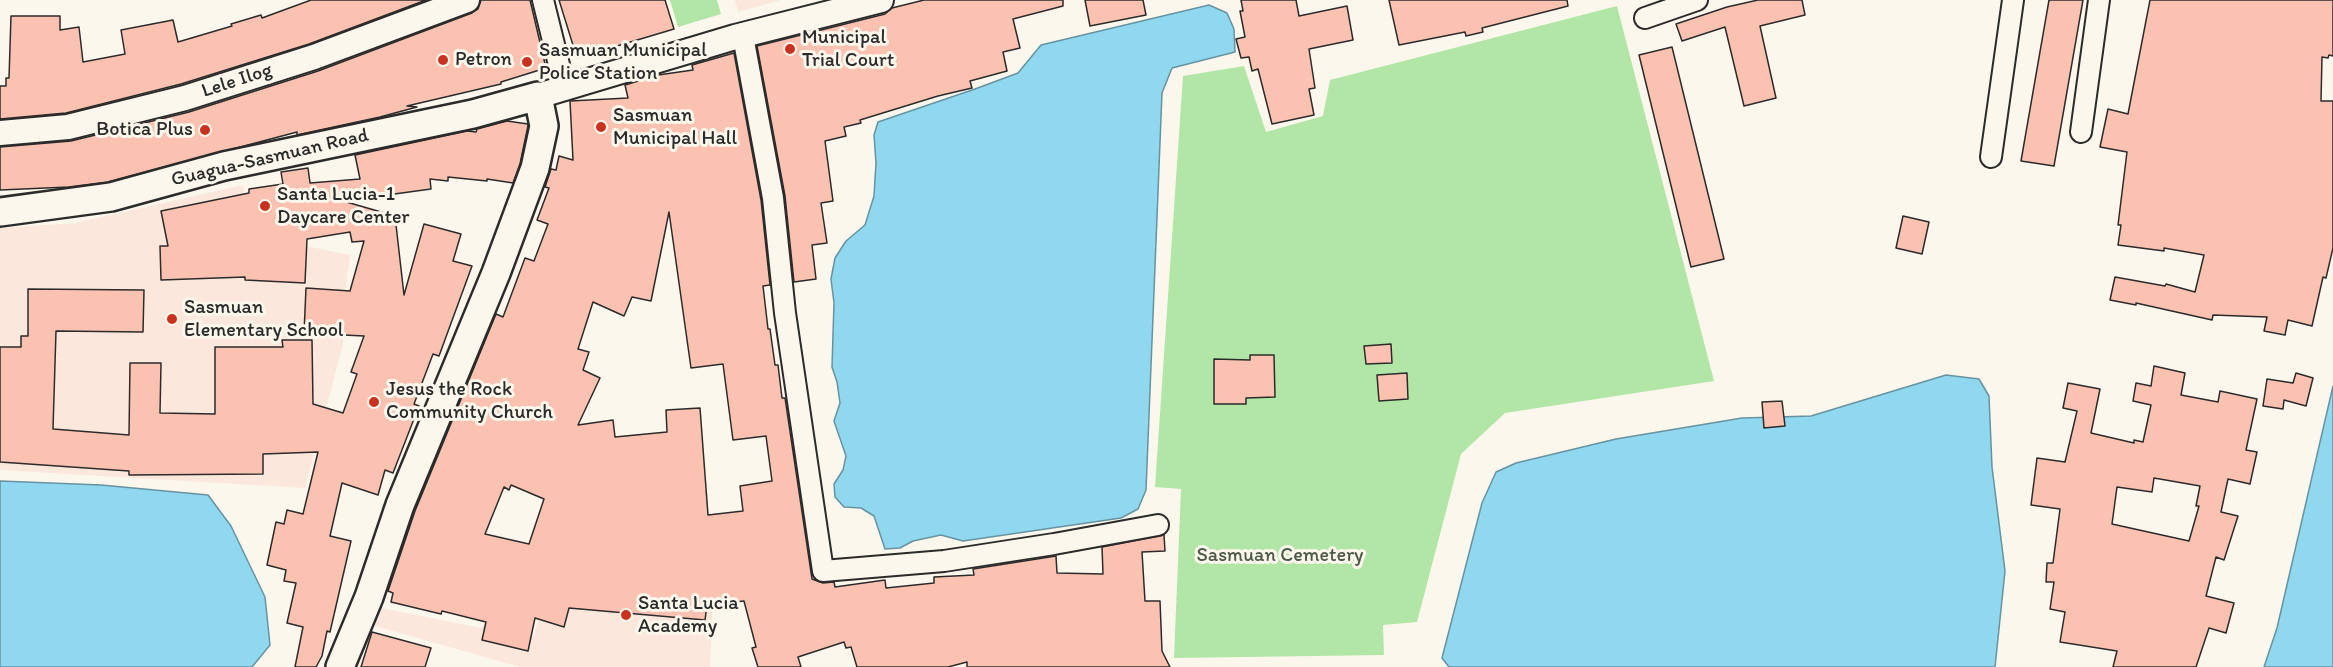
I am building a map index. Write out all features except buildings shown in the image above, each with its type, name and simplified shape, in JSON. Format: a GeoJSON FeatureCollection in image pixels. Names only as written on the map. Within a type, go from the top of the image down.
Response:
{"type":"FeatureCollection","features":[{"type":"Feature","properties":{"kind":"main road","name":"Guagua-Sasmuan Road"},"geometry":{"type":"LineString","coordinates":[[0,212],[111,196],[224,166],[473,114],[538,96]]}},
{"type":"Feature","properties":{"kind":"main road"},"geometry":{"type":"LineString","coordinates":[[340,667],[369,597],[400,505],[496,273],[535,168],[544,126],[538,96]]}},
{"type":"Feature","properties":{"kind":"street","name":"Lele Ilog"},"geometry":{"type":"LineString","coordinates":[[0,133],[68,127],[185,98],[314,57],[467,0]]}},
{"type":"Feature","properties":{"kind":"street"},"geometry":{"type":"LineString","coordinates":[[543,0],[565,89]]}},
{"type":"Feature","properties":{"kind":"street"},"geometry":{"type":"LineString","coordinates":[[538,96],[743,36],[881,0]]}},
{"type":"Feature","properties":{"kind":"street"},"geometry":{"type":"LineString","coordinates":[[1645,18],[1697,0]]}},
{"type":"Feature","properties":{"kind":"street"},"geometry":{"type":"LineString","coordinates":[[1991,157],[2013,0]]}},
{"type":"Feature","properties":{"kind":"street"},"geometry":{"type":"LineString","coordinates":[[2081,132],[2099,0]]}},
{"type":"Feature","properties":{"kind":"street"},"geometry":{"type":"LineString","coordinates":[[743,36],[773,198],[787,325],[823,571],[944,561],[1158,525]]}},
{"type":"Feature","properties":{"kind":"shaded area"},"geometry":{"type":"Polygon","coordinates":[[[735,0],[780,0],[738,12],[735,0]]]}},
{"type":"Feature","properties":{"kind":"shaded area","name":"Sasmuan Elementary School"},"geometry":{"type":"Polygon","coordinates":[[[243,185],[252,235],[350,255],[345,293],[343,344],[305,488],[0,470],[0,228],[75,223],[243,185]]]}},
{"type":"Feature","properties":{"kind":"shaded area","name":"Santa Lucia Academy"},"geometry":{"type":"Polygon","coordinates":[[[549,577],[714,578],[710,667],[520,667],[372,625],[376,607],[481,628],[484,624],[534,636],[549,577]]]}},
{"type":"Feature","properties":{"kind":"green space"},"geometry":{"type":"Polygon","coordinates":[[[670,0],[717,0],[721,14],[678,27],[670,0]]]}},
{"type":"Feature","properties":{"kind":"green space","name":"Sasmuan Cemetery"},"geometry":{"type":"Polygon","coordinates":[[[1617,6],[1714,381],[1505,413],[1461,454],[1417,622],[1383,625],[1384,655],[1174,658],[1181,489],[1155,487],[1183,76],[1244,66],[1266,132],[1323,116],[1330,80],[1617,6]]]}},
{"type":"Feature","properties":{"kind":"water"},"geometry":{"type":"Polygon","coordinates":[[[1209,5],[1227,13],[1234,29],[1235,52],[1172,68],[1162,93],[1146,490],[1138,509],[1121,518],[963,541],[941,535],[913,541],[900,548],[885,549],[874,516],[861,508],[844,507],[835,497],[834,484],[843,470],[846,456],[834,421],[840,403],[832,367],[834,303],[831,279],[835,258],[846,241],[865,225],[874,196],[876,163],[874,135],[878,122],[1018,73],[1041,45],[1209,5]]]}},
{"type":"Feature","properties":{"kind":"water"},"geometry":{"type":"Polygon","coordinates":[[[1946,375],[1979,379],[1989,396],[1992,467],[2005,571],[1995,667],[1449,667],[1442,658],[1482,503],[1496,472],[1516,463],[1616,439],[1742,418],[1811,416],[1946,375]]]}},
{"type":"Feature","properties":{"kind":"water"},"geometry":{"type":"Polygon","coordinates":[[[2333,386],[2333,667],[2264,667],[2277,628],[2333,386]]]}},
{"type":"Feature","properties":{"kind":"water"},"geometry":{"type":"Polygon","coordinates":[[[0,481],[101,485],[208,495],[231,526],[265,597],[270,645],[252,667],[0,667],[0,481]]]}},
{"type":"Feature","properties":{"kind":"place","name":"Municipal Trial Court"},"geometry":{"type":"Point","coordinates":[790,49]}},
{"type":"Feature","properties":{"kind":"place","name":"Petron"},"geometry":{"type":"Point","coordinates":[443,60]}},
{"type":"Feature","properties":{"kind":"place","name":"Sasmuan Municipal Police Station"},"geometry":{"type":"Point","coordinates":[527,62]}},
{"type":"Feature","properties":{"kind":"place","name":"Sasmuan Municipal Hall"},"geometry":{"type":"Point","coordinates":[601,127]}},
{"type":"Feature","properties":{"kind":"place","name":"Botica Plus"},"geometry":{"type":"Point","coordinates":[205,130]}},
{"type":"Feature","properties":{"kind":"place","name":"Santa Lucia-1 Daycare Center"},"geometry":{"type":"Point","coordinates":[265,206]}},
{"type":"Feature","properties":{"kind":"place","name":"Sasmuan Elementary School"},"geometry":{"type":"Point","coordinates":[172,319]}},
{"type":"Feature","properties":{"kind":"place","name":"Jesus the Rock Community Church"},"geometry":{"type":"Point","coordinates":[374,402]}},
{"type":"Feature","properties":{"kind":"place","name":"Santa Lucia Academy"},"geometry":{"type":"Point","coordinates":[626,615]}}]}
